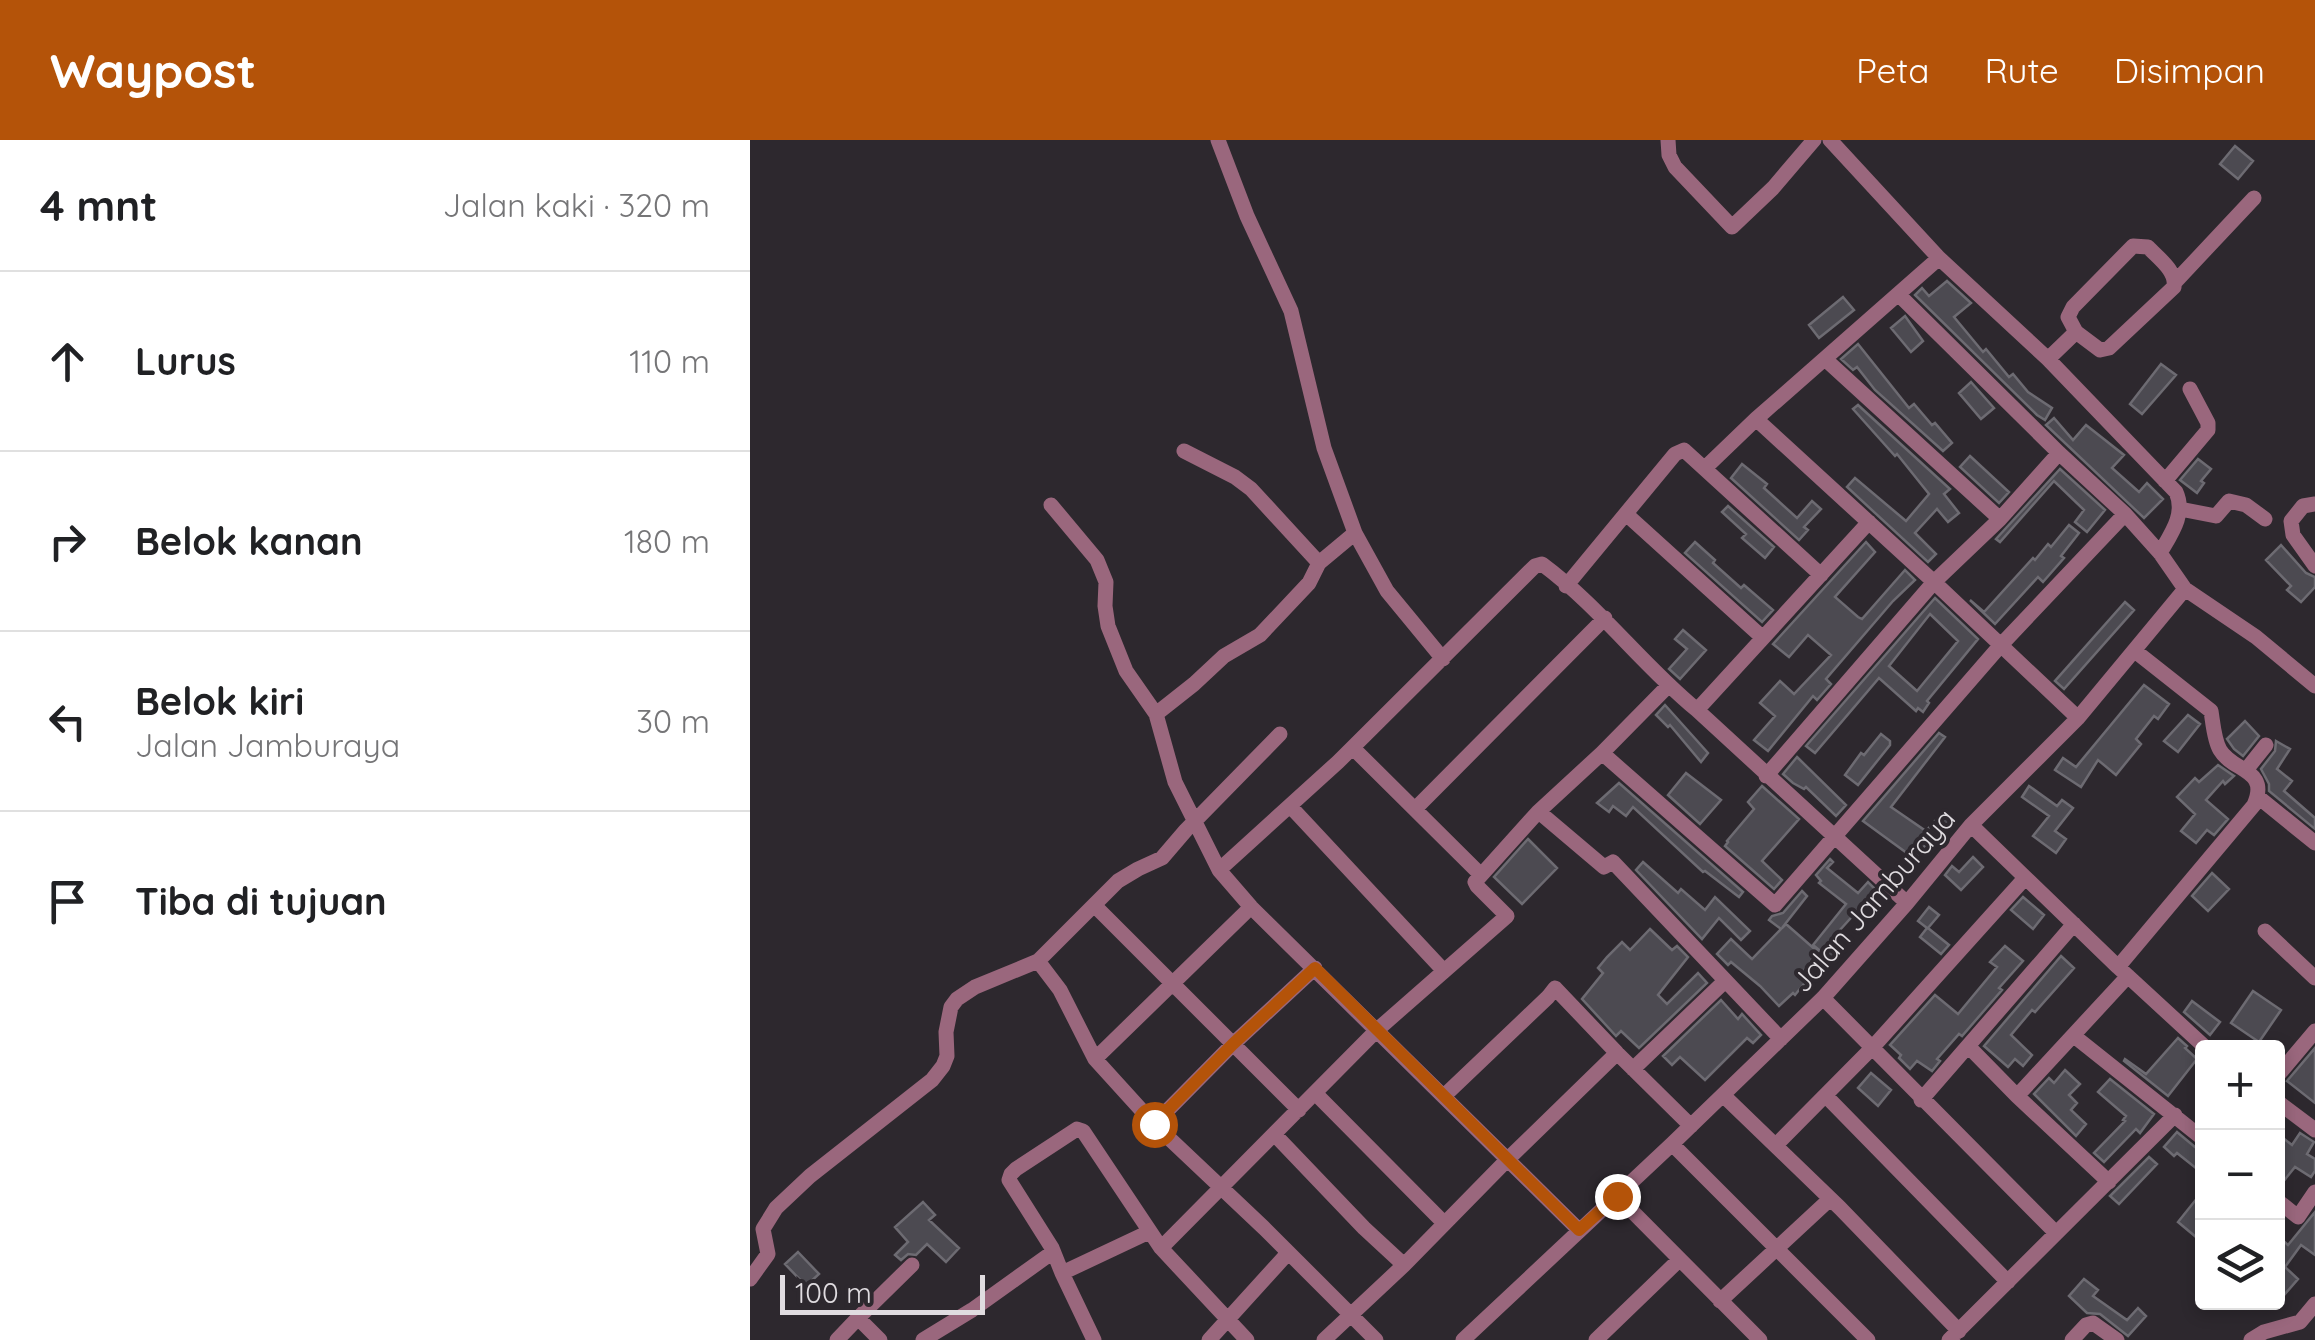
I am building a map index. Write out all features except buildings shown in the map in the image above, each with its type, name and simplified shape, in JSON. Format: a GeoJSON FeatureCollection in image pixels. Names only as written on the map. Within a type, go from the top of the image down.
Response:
{"type":"FeatureCollection","features":[{"type":"Feature","properties":{"kind":"street"},"geometry":{"type":"LineString","coordinates":[[1218,140],[1292,312],[1324,448],[1355,533],[1387,591],[1443,659]]}},
{"type":"Feature","properties":{"kind":"street"},"geometry":{"type":"LineString","coordinates":[[1668,140],[1675,167],[1732,226],[1774,188],[1814,140]]}},
{"type":"Feature","properties":{"kind":"street"},"geometry":{"type":"LineString","coordinates":[[1830,140],[1939,258],[2048,358],[2176,492],[2180,509],[2160,553]]}},
{"type":"Feature","properties":{"kind":"street"},"geometry":{"type":"LineString","coordinates":[[2176,281],[2148,247],[2133,246],[2073,306],[2068,317],[2076,332],[2100,350],[2109,348],[2174,287],[2254,198]]}},
{"type":"Feature","properties":{"kind":"street"},"geometry":{"type":"LineString","coordinates":[[1705,468],[1939,258]]}},
{"type":"Feature","properties":{"kind":"street"},"geometry":{"type":"LineString","coordinates":[[1898,295],[2125,514],[2185,589],[2223,612],[2315,686]]}},
{"type":"Feature","properties":{"kind":"street"},"geometry":{"type":"LineString","coordinates":[[2048,358],[2076,332]]}},
{"type":"Feature","properties":{"kind":"street"},"geometry":{"type":"LineString","coordinates":[[1825,359],[2000,519]]}},
{"type":"Feature","properties":{"kind":"street"},"geometry":{"type":"LineString","coordinates":[[2165,480],[2208,430],[2190,390]]}},
{"type":"Feature","properties":{"kind":"street"},"geometry":{"type":"LineString","coordinates":[[1756,419],[2078,718]]}},
{"type":"Feature","properties":{"kind":"street"},"geometry":{"type":"LineString","coordinates":[[1566,586],[1680,450],[1689,452],[1821,575]]}},
{"type":"Feature","properties":{"kind":"street"},"geometry":{"type":"LineString","coordinates":[[1184,451],[1251,489],[1319,563]]}},
{"type":"Feature","properties":{"kind":"street"},"geometry":{"type":"LineString","coordinates":[[1766,776],[1934,582],[2000,519],[2059,453]]}},
{"type":"Feature","properties":{"kind":"street"},"geometry":{"type":"LineString","coordinates":[[2180,509],[2216,516],[2230,501],[2246,505],[2265,519]]}},
{"type":"Feature","properties":{"kind":"street"},"geometry":{"type":"LineString","coordinates":[[2315,504],[2303,506],[2292,521],[2293,536],[2315,566]]}},
{"type":"Feature","properties":{"kind":"street"},"geometry":{"type":"LineString","coordinates":[[1052,506],[1097,560],[1106,582],[1108,626],[1126,671],[1156,714],[1176,782],[1219,870],[1251,907],[1579,1230]]}},
{"type":"Feature","properties":{"kind":"street"},"geometry":{"type":"LineString","coordinates":[[1626,514],[1764,638]]}},
{"type":"Feature","properties":{"kind":"street"},"geometry":{"type":"LineString","coordinates":[[1602,753],[1775,905],[2000,646],[2125,514]]}},
{"type":"Feature","properties":{"kind":"street"},"geometry":{"type":"LineString","coordinates":[[1697,710],[1869,522]]}},
{"type":"Feature","properties":{"kind":"street"},"geometry":{"type":"LineString","coordinates":[[1156,714],[1224,656],[1260,636],[1309,583],[1319,563],[1355,533]]}},
{"type":"Feature","properties":{"kind":"street"},"geometry":{"type":"LineString","coordinates":[[1219,870],[1353,748],[1534,566],[1542,564],[1605,618],[1668,686],[1907,902]]}},
{"type":"Feature","properties":{"kind":"street","name":"Jalan Jamburaya"},"geometry":{"type":"LineString","coordinates":[[1463,1340],[1823,998],[1971,825],[2078,718],[2185,589]]}},
{"type":"Feature","properties":{"kind":"street"},"geometry":{"type":"LineString","coordinates":[[1415,810],[1605,618]]}},
{"type":"Feature","properties":{"kind":"street"},"geometry":{"type":"LineString","coordinates":[[2017,1096],[2074,1036],[2258,796],[2257,782],[2222,754],[2212,717],[2194,707],[2132,654]]}},
{"type":"Feature","properties":{"kind":"street"},"geometry":{"type":"LineString","coordinates":[[1161,1248],[1378,1030],[1508,916],[1476,882],[1539,812],[1668,686]]}},
{"type":"Feature","properties":{"kind":"street"},"geometry":{"type":"LineString","coordinates":[[750,1280],[766,1260],[764,1228],[776,1208],[826,1163],[920,1092],[943,1066],[951,1007],[957,999],[975,987],[1038,961],[1118,881],[1162,858],[1280,734]]}},
{"type":"Feature","properties":{"kind":"street"},"geometry":{"type":"LineString","coordinates":[[2246,770],[2266,745]]}},
{"type":"Feature","properties":{"kind":"street"},"geometry":{"type":"LineString","coordinates":[[1353,748],[1481,875]]}},
{"type":"Feature","properties":{"kind":"street"},"geometry":{"type":"LineString","coordinates":[[2258,796],[2315,842]]}},
{"type":"Feature","properties":{"kind":"street"},"geometry":{"type":"LineString","coordinates":[[1290,806],[1444,971]]}},
{"type":"Feature","properties":{"kind":"street"},"geometry":{"type":"LineString","coordinates":[[1539,812],[1604,867],[1612,862],[1781,1039]]}},
{"type":"Feature","properties":{"kind":"street"},"geometry":{"type":"LineString","coordinates":[[1971,825],[2197,1040]]}},
{"type":"Feature","properties":{"kind":"street"},"geometry":{"type":"LineString","coordinates":[[1776,1146],[1872,1048],[2025,878]]}},
{"type":"Feature","properties":{"kind":"street"},"geometry":{"type":"LineString","coordinates":[[1095,906],[1299,1110]]}},
{"type":"Feature","properties":{"kind":"street"},"geometry":{"type":"LineString","coordinates":[[1096,1060],[1251,907]]}},
{"type":"Feature","properties":{"kind":"street"},"geometry":{"type":"LineString","coordinates":[[1922,1100],[2074,924]]}},
{"type":"Feature","properties":{"kind":"street"},"geometry":{"type":"LineString","coordinates":[[2264,931],[2315,978]]}},
{"type":"Feature","properties":{"kind":"street"},"geometry":{"type":"LineString","coordinates":[[1038,961],[1060,990],[1096,1060],[1154,1124],[1376,1340]]}},
{"type":"Feature","properties":{"kind":"street"},"geometry":{"type":"LineString","coordinates":[[1154,1124],[1315,968]]}},
{"type":"Feature","properties":{"kind":"street"},"geometry":{"type":"LineString","coordinates":[[1633,1069],[1725,981]]}},
{"type":"Feature","properties":{"kind":"street"},"geometry":{"type":"LineString","coordinates":[[1444,1096],[1556,988],[1691,1126]]}},
{"type":"Feature","properties":{"kind":"street"},"geometry":{"type":"LineString","coordinates":[[1823,998],[2056,1233]]}},
{"type":"Feature","properties":{"kind":"street"},"geometry":{"type":"LineString","coordinates":[[2285,1067],[2315,1031]]}},
{"type":"Feature","properties":{"kind":"street"},"geometry":{"type":"LineString","coordinates":[[2074,1036],[2195,1132]]}},
{"type":"Feature","properties":{"kind":"street"},"geometry":{"type":"LineString","coordinates":[[1969,1046],[2109,1182]]}},
{"type":"Feature","properties":{"kind":"street"},"geometry":{"type":"LineString","coordinates":[[1324,1340],[1617,1054]]}},
{"type":"Feature","properties":{"kind":"street"},"geometry":{"type":"LineString","coordinates":[[1316,1094],[1444,1223]]}},
{"type":"Feature","properties":{"kind":"street"},"geometry":{"type":"LineString","coordinates":[[1723,1095],[1830,1198],[1954,1335],[2175,1115]]}},
{"type":"Feature","properties":{"kind":"street"},"geometry":{"type":"LineString","coordinates":[[1826,1096],[2008,1282]]}},
{"type":"Feature","properties":{"kind":"street"},"geometry":{"type":"LineString","coordinates":[[2285,1107],[2315,1130]]}},
{"type":"Feature","properties":{"kind":"street"},"geometry":{"type":"LineString","coordinates":[[1094,1340],[1053,1252],[1010,1180],[1016,1169],[1076,1129],[1083,1131],[1161,1248],[1247,1340]]}},
{"type":"Feature","properties":{"kind":"street"},"geometry":{"type":"LineString","coordinates":[[1274,1135],[1404,1265]]}},
{"type":"Feature","properties":{"kind":"street"},"geometry":{"type":"LineString","coordinates":[[1672,1144],[1868,1340]]}},
{"type":"Feature","properties":{"kind":"street"},"geometry":{"type":"LineString","coordinates":[[2285,1207],[2298,1217],[2315,1192]]}},
{"type":"Feature","properties":{"kind":"street"},"geometry":{"type":"LineString","coordinates":[[1617,1196],[1760,1340]]}},
{"type":"Feature","properties":{"kind":"street"},"geometry":{"type":"LineString","coordinates":[[1720,1301],[1830,1198]]}},
{"type":"Feature","properties":{"kind":"street"},"geometry":{"type":"LineString","coordinates":[[1062,1274],[1149,1232]]}},
{"type":"Feature","properties":{"kind":"street"},"geometry":{"type":"LineString","coordinates":[[923,1340],[1053,1252]]}},
{"type":"Feature","properties":{"kind":"street"},"geometry":{"type":"LineString","coordinates":[[1209,1340],[1288,1254]]}},
{"type":"Feature","properties":{"kind":"street"},"geometry":{"type":"LineString","coordinates":[[1596,1340],[1679,1260]]}},
{"type":"Feature","properties":{"kind":"street"},"geometry":{"type":"LineString","coordinates":[[837,1340],[912,1265]]}},
{"type":"Feature","properties":{"kind":"street"},"geometry":{"type":"LineString","coordinates":[[2251,1340],[2264,1332],[2300,1322],[2315,1304]]}},
{"type":"Feature","properties":{"kind":"street"},"geometry":{"type":"LineString","coordinates":[[858,1318],[880,1340]]}},
{"type":"Feature","properties":{"kind":"street"},"geometry":{"type":"LineString","coordinates":[[2072,1340],[2086,1324],[2094,1323],[2116,1340]]}},
{"type":"Feature","properties":{"kind":"route"},"geometry":{"type":"LineString","coordinates":[[1154,1124],[1315,968],[1579,1230],[1617,1196]]}}]}
